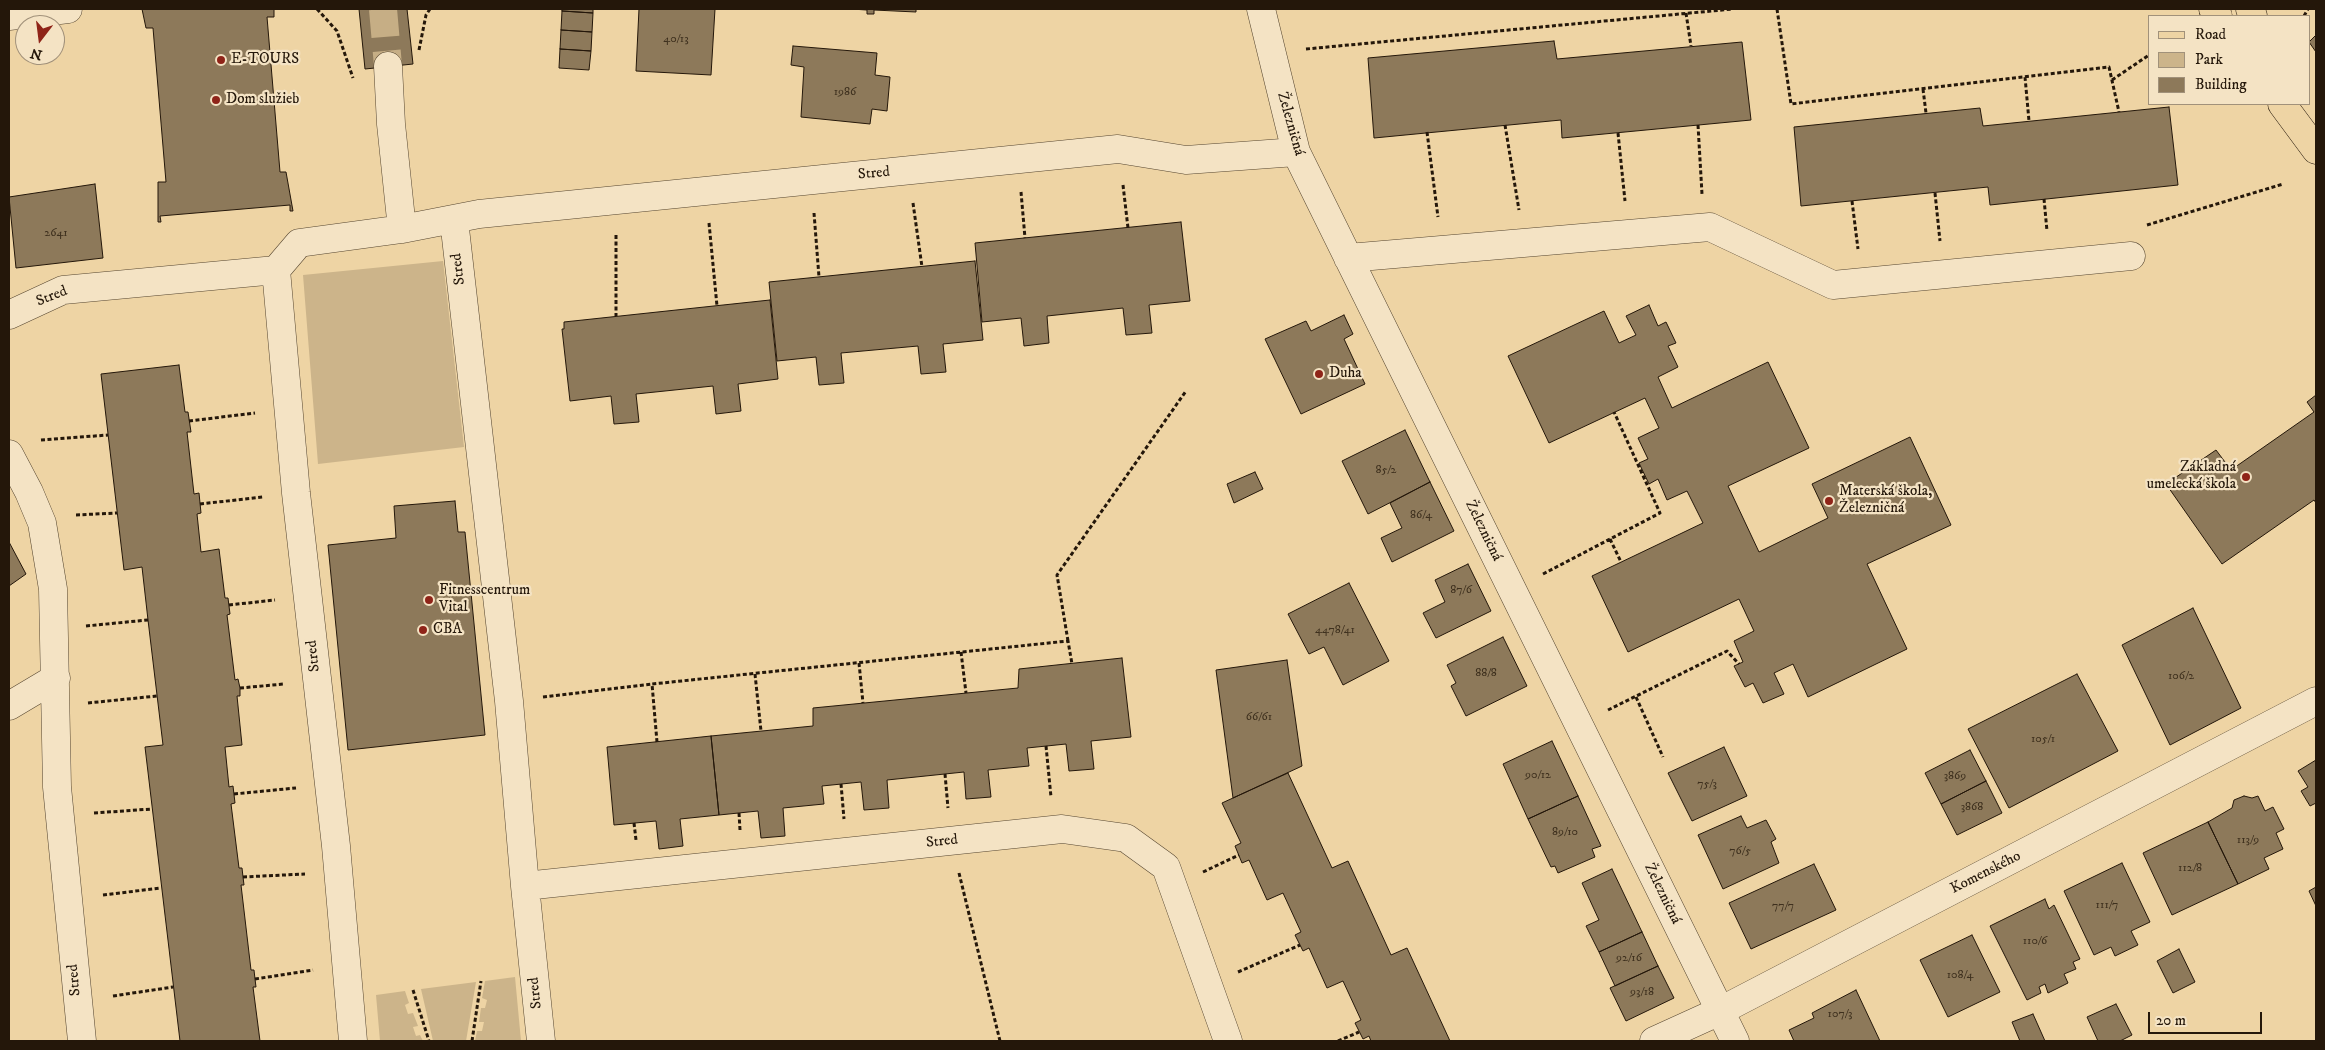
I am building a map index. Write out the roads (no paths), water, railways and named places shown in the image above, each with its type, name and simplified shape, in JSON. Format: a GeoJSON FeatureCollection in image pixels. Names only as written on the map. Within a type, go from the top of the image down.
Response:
{"type":"FeatureCollection","features":[{"type":"Feature","properties":{"kind":"main road"},"geometry":{"type":"LineString","coordinates":[[2283,105],[2316,150]]}},
{"type":"Feature","properties":{"kind":"street"},"geometry":{"type":"LineString","coordinates":[[9,16],[68,9]]}},
{"type":"Feature","properties":{"kind":"street","name":"Železničná"},"geometry":{"type":"LineString","coordinates":[[1261,9],[1296,152],[1734,1041]]}},
{"type":"Feature","properties":{"kind":"street"},"geometry":{"type":"LineString","coordinates":[[388,66],[391,124],[402,229]]}},
{"type":"Feature","properties":{"kind":"street","name":"Stred"},"geometry":{"type":"LineString","coordinates":[[9,316],[63,290],[276,270],[299,243],[402,229],[479,214],[1118,149],[1186,160],[1296,152]]}},
{"type":"Feature","properties":{"kind":"street","name":"Stred"},"geometry":{"type":"LineString","coordinates":[[454,220],[509,701],[541,1041]]}},
{"type":"Feature","properties":{"kind":"street"},"geometry":{"type":"LineString","coordinates":[[1348,258],[1710,226],[1832,285],[2130,256]]}},
{"type":"Feature","properties":{"kind":"street","name":"Stred"},"geometry":{"type":"LineString","coordinates":[[276,270],[296,493],[329,784],[353,1041]]}},
{"type":"Feature","properties":{"kind":"street","name":"Stred"},"geometry":{"type":"LineString","coordinates":[[9,454],[29,492],[44,531],[53,589],[58,788],[82,1041]]}},
{"type":"Feature","properties":{"kind":"street"},"geometry":{"type":"LineString","coordinates":[[9,706],[56,678]]}},
{"type":"Feature","properties":{"kind":"street","name":"Komenského"},"geometry":{"type":"LineString","coordinates":[[1654,1041],[1720,1011],[2316,701]]}},
{"type":"Feature","properties":{"kind":"street","name":"Stred"},"geometry":{"type":"LineString","coordinates":[[525,886],[1062,829],[1126,838],[1166,867],[1228,1041]]}},
{"type":"Feature","properties":{"kind":"tunnel"},"geometry":{"type":"LineString","coordinates":[[383,9],[388,66]]}},
{"type":"Feature","properties":{"kind":"place","name":"E-TOURS"},"geometry":{"type":"Point","coordinates":[221,60]}},
{"type":"Feature","properties":{"kind":"place","name":"Dom služieb"},"geometry":{"type":"Point","coordinates":[216,100]}},
{"type":"Feature","properties":{"kind":"place","name":"Duha"},"geometry":{"type":"Point","coordinates":[1319,374]}},
{"type":"Feature","properties":{"kind":"place","name":"Základná umelecká škola"},"geometry":{"type":"Point","coordinates":[2246,477]}},
{"type":"Feature","properties":{"kind":"place","name":"Materská škola, Železničná"},"geometry":{"type":"Point","coordinates":[1829,501]}},
{"type":"Feature","properties":{"kind":"place","name":"Fitnesscentrum Vital"},"geometry":{"type":"Point","coordinates":[429,600]}},
{"type":"Feature","properties":{"kind":"place","name":"CBA"},"geometry":{"type":"Point","coordinates":[423,630]}}]}
